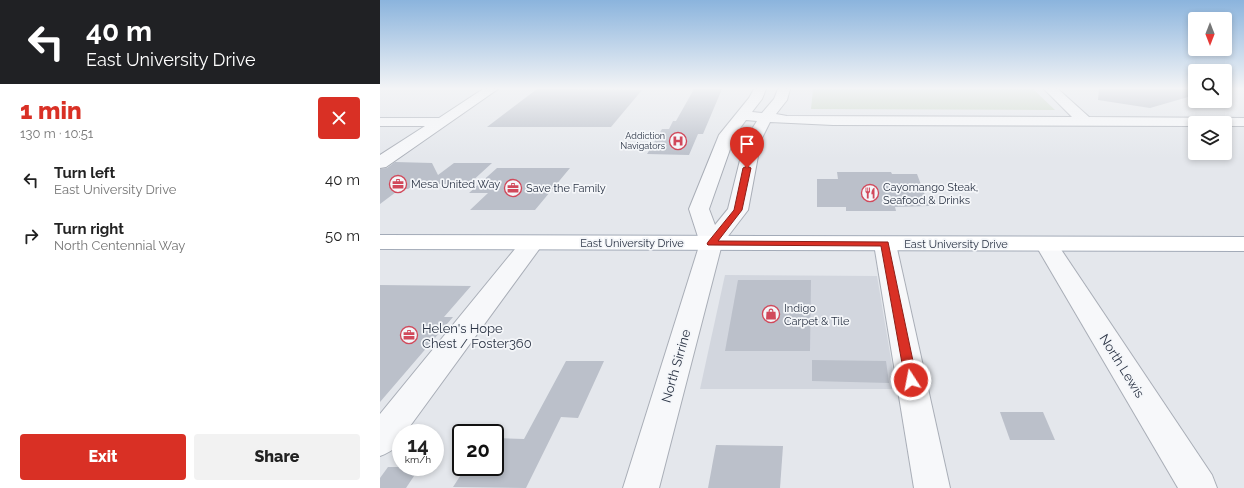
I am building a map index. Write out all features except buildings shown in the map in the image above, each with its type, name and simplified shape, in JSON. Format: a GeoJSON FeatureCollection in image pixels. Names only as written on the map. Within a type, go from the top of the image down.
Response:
{"type":"FeatureCollection","features":[{"type":"Feature","properties":{"kind":"main road","name":"East University Drive"},"geometry":{"type":"LineString","coordinates":[[380,242],[711,244],[1244,244]]}},
{"type":"Feature","properties":{"kind":"street"},"geometry":{"type":"LineString","coordinates":[[380,163],[457,112]]}},
{"type":"Feature","properties":{"kind":"street"},"geometry":{"type":"LineString","coordinates":[[711,244],[699,209],[727,135],[745,112]]}},
{"type":"Feature","properties":{"kind":"street"},"geometry":{"type":"LineString","coordinates":[[711,244],[738,210],[753,140],[770,112]]}},
{"type":"Feature","properties":{"kind":"street"},"geometry":{"type":"LineString","coordinates":[[1075,112],[1086,122]]}},
{"type":"Feature","properties":{"kind":"street"},"geometry":{"type":"LineString","coordinates":[[743,115],[833,121],[1244,122]]}},
{"type":"Feature","properties":{"kind":"street"},"geometry":{"type":"LineString","coordinates":[[380,122],[442,122]]}},
{"type":"Feature","properties":{"kind":"street"},"geometry":{"type":"LineString","coordinates":[[380,440],[532,243]]}},
{"type":"Feature","properties":{"kind":"street","name":"North Sirrine"},"geometry":{"type":"LineString","coordinates":[[641,488],[711,244]]}},
{"type":"Feature","properties":{"kind":"street"},"geometry":{"type":"LineString","coordinates":[[885,244],[932,488]]}},
{"type":"Feature","properties":{"kind":"street","name":"North Lewis"},"geometry":{"type":"LineString","coordinates":[[1046,244],[1199,488]]}},
{"type":"Feature","properties":{"kind":"shaded area"},"geometry":{"type":"Polygon","coordinates":[[[725,275],[877,276],[896,389],[700,389],[725,275]]]}},
{"type":"Feature","properties":{"kind":"place","name":"Addiction Navigators"},"geometry":{"type":"Point","coordinates":[678,141]}},
{"type":"Feature","properties":{"kind":"place","name":"Mesa United Way"},"geometry":{"type":"Point","coordinates":[398,184]}},
{"type":"Feature","properties":{"kind":"place","name":"Save the Family"},"geometry":{"type":"Point","coordinates":[513,188]}},
{"type":"Feature","properties":{"kind":"place","name":"Cayomango Steak, Seafood & Drinks"},"geometry":{"type":"Point","coordinates":[870,193]}},
{"type":"Feature","properties":{"kind":"place","name":"Indigo Carpet & Tile"},"geometry":{"type":"Point","coordinates":[771,314]}},
{"type":"Feature","properties":{"kind":"place","name":"Helen's Hope Chest / Foster360"},"geometry":{"type":"Point","coordinates":[409,335]}},
{"type":"Feature","properties":{"kind":"route"},"geometry":{"type":"LineString","coordinates":[[747,168],[738,210],[711,244],[885,244],[911,380]]}}]}
